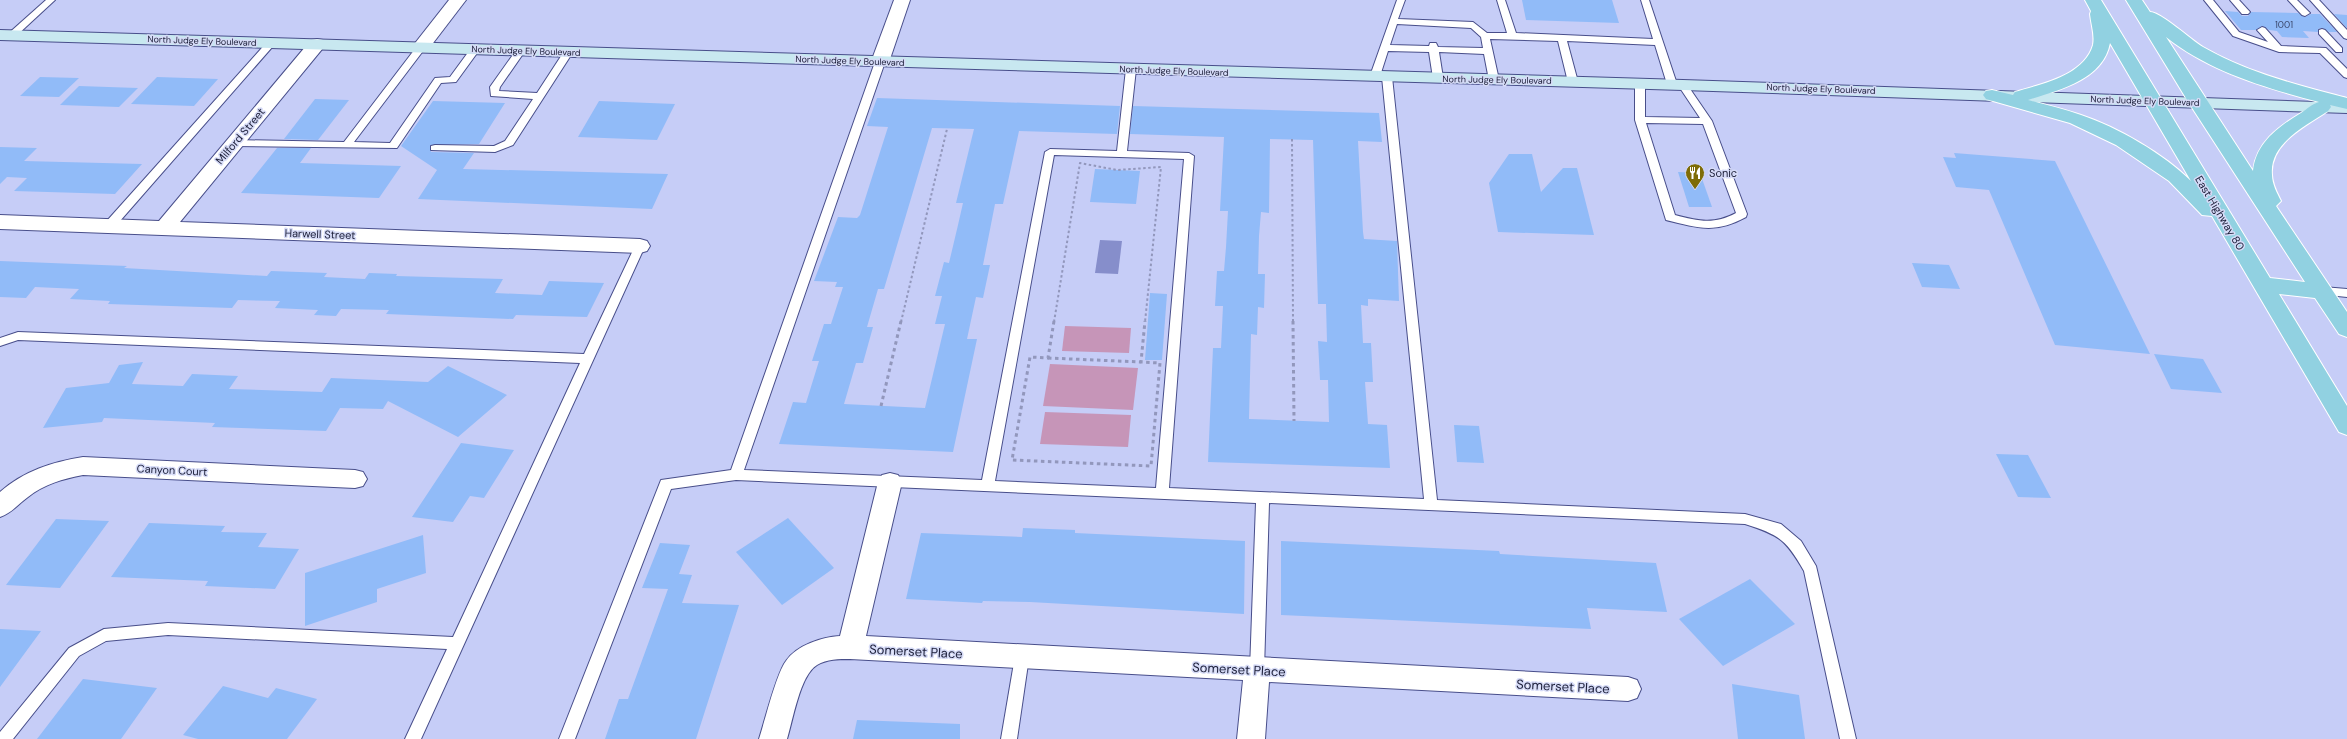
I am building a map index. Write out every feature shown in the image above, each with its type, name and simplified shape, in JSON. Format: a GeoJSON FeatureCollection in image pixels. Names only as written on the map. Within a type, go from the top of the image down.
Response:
{"type":"FeatureCollection","features":[{"type":"Feature","properties":{"kind":"main road"},"geometry":{"type":"LineString","coordinates":[[2134,0],[2198,103],[2347,329]]}},
{"type":"Feature","properties":{"kind":"main road"},"geometry":{"type":"LineString","coordinates":[[2134,0],[2158,23],[2184,44],[2231,70],[2347,104]]}},
{"type":"Feature","properties":{"kind":"main road"},"geometry":{"type":"LineString","coordinates":[[2021,96],[2068,80],[2089,68],[2101,44],[2095,4]]}},
{"type":"Feature","properties":{"kind":"main road","name":"East Highway 80"},"geometry":{"type":"LineString","coordinates":[[2095,4],[2347,426]]}},
{"type":"Feature","properties":{"kind":"main road","name":"North Judge Ely Boulevard"},"geometry":{"type":"LineString","coordinates":[[6,35],[1381,77],[1677,84],[2347,108]]}},
{"type":"Feature","properties":{"kind":"main road"},"geometry":{"type":"LineString","coordinates":[[1992,95],[2076,119],[2123,141],[2176,177],[2232,233]]}},
{"type":"Feature","properties":{"kind":"main road"},"geometry":{"type":"LineString","coordinates":[[2277,222],[2262,174],[2266,155],[2279,136],[2322,107]]}},
{"type":"Feature","properties":{"kind":"main road"},"geometry":{"type":"LineString","coordinates":[[2263,285],[2323,291]]}},
{"type":"Feature","properties":{"kind":"street"},"geometry":{"type":"LineString","coordinates":[[421,47],[458,0]]}},
{"type":"Feature","properties":{"kind":"street"},"geometry":{"type":"LineString","coordinates":[[880,62],[902,0]]}},
{"type":"Feature","properties":{"kind":"street","name":"Milford Street"},"geometry":{"type":"LineString","coordinates":[[162,229],[317,44]]}},
{"type":"Feature","properties":{"kind":"street","name":"Harwell Street"},"geometry":{"type":"LineString","coordinates":[[0,222],[640,246]]}},
{"type":"Feature","properties":{"kind":"street","name":"Canyon Court"},"geometry":{"type":"LineString","coordinates":[[0,507],[33,480],[55,470],[83,466],[355,479]]}},
{"type":"Feature","properties":{"kind":"street"},"geometry":{"type":"LineString","coordinates":[[850,647],[890,482]]}},
{"type":"Feature","properties":{"kind":"street","name":"Somerset Place"},"geometry":{"type":"LineString","coordinates":[[773,739],[794,669],[806,657],[829,648],[850,647],[1628,689]]}},
{"type":"Feature","properties":{"kind":"street"},"geometry":{"type":"LineString","coordinates":[[1251,739],[1257,670]]}},
{"type":"Feature","properties":{"kind":"lane"},"geometry":{"type":"LineString","coordinates":[[6,35],[51,0]]}},
{"type":"Feature","properties":{"kind":"lane"},"geometry":{"type":"LineString","coordinates":[[1401,0],[1385,48],[1381,77],[1431,505]]}},
{"type":"Feature","properties":{"kind":"lane"},"geometry":{"type":"LineString","coordinates":[[1501,0],[1512,36]]}},
{"type":"Feature","properties":{"kind":"lane"},"geometry":{"type":"LineString","coordinates":[[1640,83],[1640,120],[1670,217],[1704,225],[1726,224],[1742,214],[1707,121],[1677,84],[1658,42],[1645,0]]}},
{"type":"Feature","properties":{"kind":"lane"},"geometry":{"type":"LineString","coordinates":[[2208,0],[2236,34],[2279,49],[2343,50]]}},
{"type":"Feature","properties":{"kind":"lane"},"geometry":{"type":"LineString","coordinates":[[2234,0],[2245,12]]}},
{"type":"Feature","properties":{"kind":"lane"},"geometry":{"type":"LineString","coordinates":[[2292,0],[2305,13]]}},
{"type":"Feature","properties":{"kind":"lane"},"geometry":{"type":"LineString","coordinates":[[2314,0],[2347,36]]}},
{"type":"Feature","properties":{"kind":"lane"},"geometry":{"type":"LineString","coordinates":[[1393,21],[1473,25],[1485,36],[1494,80]]}},
{"type":"Feature","properties":{"kind":"lane"},"geometry":{"type":"LineString","coordinates":[[1429,22],[1431,33]]}},
{"type":"Feature","properties":{"kind":"lane"},"geometry":{"type":"LineString","coordinates":[[2262,30],[2279,49]]}},
{"type":"Feature","properties":{"kind":"lane"},"geometry":{"type":"LineString","coordinates":[[2322,32],[2343,50]]}},
{"type":"Feature","properties":{"kind":"lane"},"geometry":{"type":"LineString","coordinates":[[1485,36],[1658,42]]}},
{"type":"Feature","properties":{"kind":"lane"},"geometry":{"type":"LineString","coordinates":[[1562,38],[1573,82]]}},
{"type":"Feature","properties":{"kind":"lane"},"geometry":{"type":"LineString","coordinates":[[108,226],[271,43]]}},
{"type":"Feature","properties":{"kind":"lane"},"geometry":{"type":"LineString","coordinates":[[347,145],[421,47]]}},
{"type":"Feature","properties":{"kind":"lane"},"geometry":{"type":"LineString","coordinates":[[1385,48],[1433,47],[1488,51]]}},
{"type":"Feature","properties":{"kind":"lane"},"geometry":{"type":"LineString","coordinates":[[1433,47],[1438,78]]}},
{"type":"Feature","properties":{"kind":"lane"},"geometry":{"type":"LineString","coordinates":[[234,143],[393,146],[438,80],[453,80],[475,49]]}},
{"type":"Feature","properties":{"kind":"lane"},"geometry":{"type":"LineString","coordinates":[[520,50],[495,87],[494,94],[540,96]]}},
{"type":"Feature","properties":{"kind":"lane"},"geometry":{"type":"LineString","coordinates":[[2322,50],[2347,75]]}},
{"type":"Feature","properties":{"kind":"lane"},"geometry":{"type":"LineString","coordinates":[[435,148],[480,149],[503,147],[512,138],[568,52]]}},
{"type":"Feature","properties":{"kind":"lane"},"geometry":{"type":"LineString","coordinates":[[736,475],[880,62]]}},
{"type":"Feature","properties":{"kind":"lane"},"geometry":{"type":"LineString","coordinates":[[1122,154],[1131,69]]}},
{"type":"Feature","properties":{"kind":"lane"},"geometry":{"type":"LineString","coordinates":[[1640,120],[1707,121]]}},
{"type":"Feature","properties":{"kind":"lane"},"geometry":{"type":"LineString","coordinates":[[988,485],[1050,152],[1189,156],[1162,492]]}},
{"type":"Feature","properties":{"kind":"lane"},"geometry":{"type":"LineString","coordinates":[[412,739],[640,246]]}},
{"type":"Feature","properties":{"kind":"lane"},"geometry":{"type":"LineString","coordinates":[[2323,291],[2347,293]]}},
{"type":"Feature","properties":{"kind":"lane"},"geometry":{"type":"LineString","coordinates":[[0,342],[18,336],[26,336],[587,358]]}},
{"type":"Feature","properties":{"kind":"lane"},"geometry":{"type":"LineString","coordinates":[[567,739],[666,484],[736,475],[1162,492],[1745,519],[1776,528],[1796,545],[1811,570],[1848,739]]}},
{"type":"Feature","properties":{"kind":"lane"},"geometry":{"type":"LineString","coordinates":[[1257,670],[1262,497]]}},
{"type":"Feature","properties":{"kind":"lane"},"geometry":{"type":"LineString","coordinates":[[4,739],[74,652],[104,635],[168,630],[456,643]]}},
{"type":"Feature","properties":{"kind":"lane"},"geometry":{"type":"LineString","coordinates":[[1009,739],[1022,657]]}},
{"type":"Feature","properties":{"kind":"path"},"geometry":{"type":"LineString","coordinates":[[881,406],[947,129]]}},
{"type":"Feature","properties":{"kind":"path"},"geometry":{"type":"LineString","coordinates":[[1292,139],[1294,421]]}},
{"type":"Feature","properties":{"kind":"path"},"geometry":{"type":"LineString","coordinates":[[1048,358],[1080,163],[1117,170],[1161,167],[1141,362]]}},
{"type":"Feature","properties":{"kind":"path"},"geometry":{"type":"LineString","coordinates":[[1030,357],[1141,362],[1160,363],[1151,466],[1012,460],[1030,357]]}},
{"type":"Feature","properties":{"kind":"shaded area"},"geometry":{"type":"Polygon","coordinates":[[[1065,326],[1131,328],[1129,353],[1062,351],[1065,326]]]}},
{"type":"Feature","properties":{"kind":"shaded area"},"geometry":{"type":"Polygon","coordinates":[[[1050,364],[1138,368],[1133,410],[1043,406],[1050,364]]]}},
{"type":"Feature","properties":{"kind":"shaded area"},"geometry":{"type":"Polygon","coordinates":[[[1045,412],[1131,415],[1128,447],[1040,444],[1045,412]]]}},
{"type":"Feature","properties":{"kind":"water"},"geometry":{"type":"Polygon","coordinates":[[[1100,240],[1122,241],[1118,274],[1095,273],[1100,240]]]}},
{"type":"Feature","properties":{"kind":"building"},"geometry":{"type":"Polygon","coordinates":[[[1522,0],[1612,0],[1619,23],[1526,20],[1522,0]]]}},
{"type":"Feature","properties":{"kind":"building"},"geometry":{"type":"Polygon","coordinates":[[[2225,11],[2238,12],[2242,16],[2248,16],[2251,12],[2298,13],[2305,17],[2311,14],[2320,14],[2337,32],[2329,32],[2322,28],[2318,29],[2318,32],[2303,31],[2309,38],[2282,37],[2277,31],[2269,30],[2262,26],[2256,30],[2241,30],[2225,11]]]}},
{"type":"Feature","properties":{"kind":"building"},"geometry":{"type":"Polygon","coordinates":[[[2334,14],[2347,15],[2347,28],[2334,14]]]}},
{"type":"Feature","properties":{"kind":"building"},"geometry":{"type":"Polygon","coordinates":[[[40,77],[79,78],[59,97],[20,96],[40,77]]]}},
{"type":"Feature","properties":{"kind":"building"},"geometry":{"type":"Polygon","coordinates":[[[157,77],[218,79],[194,106],[131,104],[157,77]]]}},
{"type":"Feature","properties":{"kind":"building"},"geometry":{"type":"Polygon","coordinates":[[[79,86],[138,88],[119,107],[60,105],[79,86]]]}},
{"type":"Feature","properties":{"kind":"building"},"geometry":{"type":"Polygon","coordinates":[[[877,98],[1120,106],[1117,134],[1019,131],[1003,204],[995,204],[983,265],[990,265],[983,298],[976,297],[967,339],[977,339],[953,452],[779,444],[793,402],[806,403],[819,361],[812,361],[824,324],[831,324],[843,287],[835,287],[837,282],[814,281],[838,217],[857,218],[860,215],[888,127],[867,126],[877,98]],[[932,128],[884,289],[878,289],[867,327],[873,327],[863,363],[856,363],[844,404],[925,408],[945,324],[935,324],[942,296],[935,296],[944,262],[949,263],[958,225],[963,203],[956,203],[974,129],[932,128]]]}},
{"type":"Feature","properties":{"kind":"building"},"geometry":{"type":"Polygon","coordinates":[[[315,99],[349,100],[318,140],[284,139],[315,99]]]}},
{"type":"Feature","properties":{"kind":"building"},"geometry":{"type":"Polygon","coordinates":[[[433,101],[505,103],[479,144],[430,145],[431,152],[474,153],[463,169],[668,174],[652,209],[418,199],[437,170],[401,146],[433,101]]]}},
{"type":"Feature","properties":{"kind":"building"},"geometry":{"type":"Polygon","coordinates":[[[599,101],[675,104],[657,140],[578,137],[599,101]]]}},
{"type":"Feature","properties":{"kind":"building"},"geometry":{"type":"Polygon","coordinates":[[[1133,106],[1379,113],[1382,142],[1358,141],[1363,232],[1364,239],[1397,241],[1399,301],[1368,299],[1368,306],[1361,305],[1363,343],[1371,343],[1373,382],[1365,382],[1368,424],[1387,425],[1390,468],[1208,462],[1213,348],[1221,348],[1223,306],[1215,306],[1217,271],[1224,271],[1228,211],[1220,211],[1224,137],[1130,134],[1133,106]],[[1270,139],[1269,213],[1261,212],[1259,236],[1258,274],[1265,274],[1264,308],[1258,307],[1257,335],[1251,334],[1249,419],[1329,422],[1328,380],[1320,380],[1318,341],[1327,342],[1326,304],[1318,304],[1313,140],[1270,139]]]}},
{"type":"Feature","properties":{"kind":"building"},"geometry":{"type":"Polygon","coordinates":[[[0,147],[37,148],[24,161],[142,164],[115,194],[14,191],[27,178],[7,177],[0,184],[0,147]]]}},
{"type":"Feature","properties":{"kind":"building"},"geometry":{"type":"Polygon","coordinates":[[[277,148],[311,148],[300,163],[401,166],[379,198],[241,193],[277,148]]]}},
{"type":"Feature","properties":{"kind":"building"},"geometry":{"type":"Polygon","coordinates":[[[1954,153],[2055,161],[2150,354],[2055,345],[1989,190],[1956,187],[1943,157],[1956,158],[1954,153]]]}},
{"type":"Feature","properties":{"kind":"building"},"geometry":{"type":"Polygon","coordinates":[[[1509,154],[1532,154],[1541,192],[1563,168],[1577,168],[1594,235],[1498,232],[1489,183],[1509,154]]]}},
{"type":"Feature","properties":{"kind":"building"},"geometry":{"type":"Polygon","coordinates":[[[1095,169],[1140,171],[1136,204],[1090,202],[1095,169]]]}},
{"type":"Feature","properties":{"kind":"building","name":"Sonic"},"geometry":{"type":"Polygon","coordinates":[[[1678,172],[1700,173],[1712,207],[1689,207],[1678,172]]]}},
{"type":"Feature","properties":{"kind":"building"},"geometry":{"type":"Polygon","coordinates":[[[0,261],[127,266],[124,268],[267,276],[271,271],[327,273],[324,277],[365,279],[369,273],[397,274],[396,276],[503,279],[495,293],[542,295],[549,281],[604,283],[587,317],[516,315],[513,319],[386,314],[389,310],[341,309],[336,316],[314,315],[318,310],[275,308],[280,301],[238,300],[232,308],[108,304],[110,301],[70,299],[79,289],[35,287],[26,298],[0,297],[0,261]]]}},
{"type":"Feature","properties":{"kind":"building"},"geometry":{"type":"Polygon","coordinates":[[[1912,263],[1949,265],[1960,289],[1922,287],[1912,263]]]}},
{"type":"Feature","properties":{"kind":"building"},"geometry":{"type":"Polygon","coordinates":[[[1150,293],[1167,294],[1162,360],[1145,360],[1150,293]]]}},
{"type":"Feature","properties":{"kind":"building"},"geometry":{"type":"Polygon","coordinates":[[[2154,354],[2203,359],[2222,393],[2171,389],[2154,354]]]}},
{"type":"Feature","properties":{"kind":"building"},"geometry":{"type":"Polygon","coordinates":[[[143,362],[132,384],[183,386],[192,374],[238,376],[229,389],[322,392],[331,378],[428,382],[448,366],[507,395],[458,437],[388,401],[383,409],[340,408],[326,431],[212,427],[215,423],[104,418],[102,422],[43,428],[66,388],[109,383],[119,365],[143,362]]]}},
{"type":"Feature","properties":{"kind":"building"},"geometry":{"type":"Polygon","coordinates":[[[1454,425],[1479,426],[1484,463],[1457,462],[1454,425]]]}},
{"type":"Feature","properties":{"kind":"building"},"geometry":{"type":"Polygon","coordinates":[[[461,443],[514,450],[484,498],[470,496],[453,522],[412,517],[461,443]]]}},
{"type":"Feature","properties":{"kind":"building"},"geometry":{"type":"Polygon","coordinates":[[[1996,454],[2028,455],[2051,498],[2018,497],[1996,454]]]}},
{"type":"Feature","properties":{"kind":"building"},"geometry":{"type":"Polygon","coordinates":[[[788,518],[834,568],[782,605],[736,552],[788,518]]]}},
{"type":"Feature","properties":{"kind":"building"},"geometry":{"type":"Polygon","coordinates":[[[56,519],[109,521],[60,588],[6,585],[56,519]]]}},
{"type":"Feature","properties":{"kind":"building"},"geometry":{"type":"Polygon","coordinates":[[[149,523],[225,526],[221,532],[267,533],[258,547],[299,549],[275,589],[205,586],[208,581],[111,577],[149,523]]]}},
{"type":"Feature","properties":{"kind":"building"},"geometry":{"type":"Polygon","coordinates":[[[1023,528],[1075,530],[1075,533],[1245,541],[1244,614],[1030,602],[983,601],[982,603],[906,599],[921,533],[1022,537],[1023,528]]]}},
{"type":"Feature","properties":{"kind":"building"},"geometry":{"type":"Polygon","coordinates":[[[423,535],[426,573],[377,589],[377,602],[305,626],[305,573],[423,535]]]}},
{"type":"Feature","properties":{"kind":"building"},"geometry":{"type":"Polygon","coordinates":[[[1281,541],[1499,551],[1500,554],[1656,563],[1667,612],[1587,608],[1591,629],[1281,615],[1281,541]]]}},
{"type":"Feature","properties":{"kind":"building"},"geometry":{"type":"Polygon","coordinates":[[[660,543],[690,545],[679,574],[692,575],[682,603],[739,605],[696,739],[605,739],[619,699],[628,699],[668,589],[642,588],[660,543]]]}},
{"type":"Feature","properties":{"kind":"building"},"geometry":{"type":"Polygon","coordinates":[[[1750,579],[1795,624],[1723,666],[1679,619],[1750,579]]]}},
{"type":"Feature","properties":{"kind":"building"},"geometry":{"type":"Polygon","coordinates":[[[0,629],[41,631],[0,687],[0,629]]]}},
{"type":"Feature","properties":{"kind":"building"},"geometry":{"type":"Polygon","coordinates":[[[83,679],[157,688],[121,739],[37,739],[83,679]]]}},
{"type":"Feature","properties":{"kind":"building"},"geometry":{"type":"Polygon","coordinates":[[[1732,684],[1799,695],[1805,739],[1738,739],[1732,684]]]}},
{"type":"Feature","properties":{"kind":"building"},"geometry":{"type":"Polygon","coordinates":[[[223,686],[268,698],[276,688],[317,699],[287,739],[198,739],[183,735],[223,686]]]}},
{"type":"Feature","properties":{"kind":"building"},"geometry":{"type":"Polygon","coordinates":[[[857,720],[960,724],[960,739],[853,739],[857,720]]]}},
{"type":"Feature","properties":{"kind":"place","name":"Sonic"},"geometry":{"type":"Point","coordinates":[1695,190]}}]}
